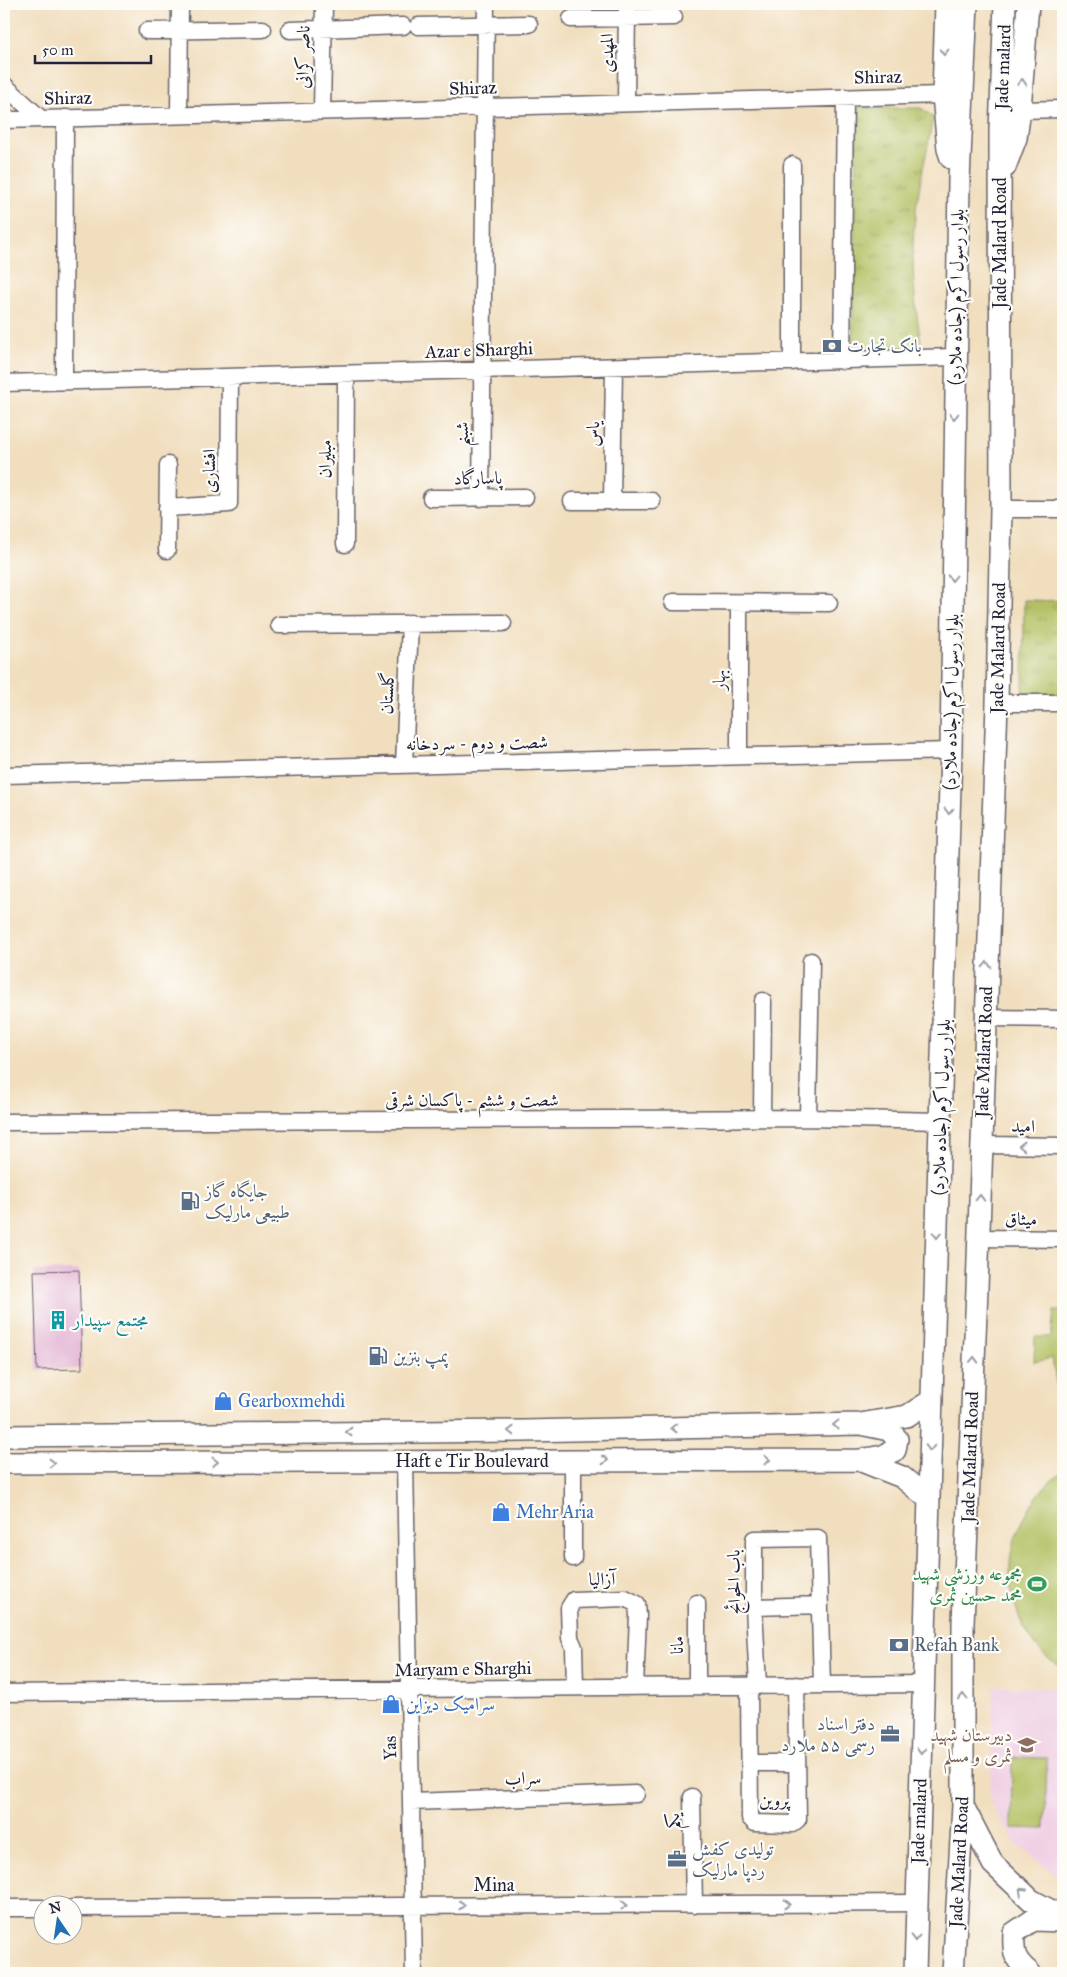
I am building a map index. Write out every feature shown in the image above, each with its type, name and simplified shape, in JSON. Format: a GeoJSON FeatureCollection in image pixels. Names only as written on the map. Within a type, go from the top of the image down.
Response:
{"type":"FeatureCollection","features":[{"type":"Feature","properties":{"kind":"main road"},"geometry":{"type":"LineString","coordinates":[[946,4],[943,95],[948,149],[959,180]]}},
{"type":"Feature","properties":{"kind":"main road","name":"بلوار رسول اکرم (جاده ملارد)"},"geometry":{"type":"LineString","coordinates":[[932,1400],[950,751],[959,180],[967,4]]}},
{"type":"Feature","properties":{"kind":"main road","name":"Jade malard"},"geometry":{"type":"LineString","coordinates":[[1000,131],[1005,4]]}},
{"type":"Feature","properties":{"kind":"main road"},"geometry":{"type":"LineString","coordinates":[[1000,179],[1016,138],[1028,4]]}},
{"type":"Feature","properties":{"kind":"main road","name":"Jade Malard Road"},"geometry":{"type":"LineString","coordinates":[[954,1973],[963,1806],[963,1623],[979,1238],[997,702],[1000,509],[1000,131]]}},
{"type":"Feature","properties":{"kind":"main road","name":"Jade malard"},"geometry":{"type":"LineString","coordinates":[[910,1972],[916,1903],[932,1400]]}},
{"type":"Feature","properties":{"kind":"main road","name":"Haft e Tir Boulevard"},"geometry":{"type":"LineString","coordinates":[[4,1436],[524,1431],[860,1424],[907,1416],[932,1400]]}},
{"type":"Feature","properties":{"kind":"main road"},"geometry":{"type":"LineString","coordinates":[[860,1424],[889,1430],[897,1439],[895,1450],[883,1456],[860,1460]]}},
{"type":"Feature","properties":{"kind":"main road","name":"Haft e Tir Boulevard"},"geometry":{"type":"LineString","coordinates":[[4,1463],[860,1460],[902,1477],[928,1499]]}},
{"type":"Feature","properties":{"kind":"main road"},"geometry":{"type":"LineString","coordinates":[[963,1806],[993,1864],[1031,1900],[1063,1919]]}},
{"type":"Feature","properties":{"kind":"main road"},"geometry":{"type":"LineString","coordinates":[[1030,1973],[1021,1965],[1013,1952],[1014,1933],[1033,1920],[1063,1919]]}},
{"type":"Feature","properties":{"kind":"street"},"geometry":{"type":"LineString","coordinates":[[179,116],[180,4]]}},
{"type":"Feature","properties":{"kind":"street","name":"ناصر کرانی"},"geometry":{"type":"LineString","coordinates":[[322,112],[324,4]]}},
{"type":"Feature","properties":{"kind":"street","name":"شبنم"},"geometry":{"type":"LineString","coordinates":[[481,498],[486,4]]}},
{"type":"Feature","properties":{"kind":"street"},"geometry":{"type":"LineString","coordinates":[[572,19],[627,11],[674,16]]}},
{"type":"Feature","properties":{"kind":"street","name":"المهدی"},"geometry":{"type":"LineString","coordinates":[[626,103],[627,11]]}},
{"type":"Feature","properties":{"kind":"street"},"geometry":{"type":"LineString","coordinates":[[290,30],[529,24]]}},
{"type":"Feature","properties":{"kind":"street"},"geometry":{"type":"LineString","coordinates":[[147,31],[263,29]]}},
{"type":"Feature","properties":{"kind":"street"},"geometry":{"type":"LineString","coordinates":[[4,85],[41,119]]}},
{"type":"Feature","properties":{"kind":"street","name":"Shiraz"},"geometry":{"type":"LineString","coordinates":[[4,120],[943,95]]}},
{"type":"Feature","properties":{"kind":"street"},"geometry":{"type":"LineString","coordinates":[[842,360],[845,97]]}},
{"type":"Feature","properties":{"kind":"street"},"geometry":{"type":"LineString","coordinates":[[1020,110],[1063,109]]}},
{"type":"Feature","properties":{"kind":"street"},"geometry":{"type":"LineString","coordinates":[[64,381],[66,118]]}},
{"type":"Feature","properties":{"kind":"street"},"geometry":{"type":"LineString","coordinates":[[792,165],[792,362]]}},
{"type":"Feature","properties":{"kind":"street","name":"Azar e Sharghi"},"geometry":{"type":"LineString","coordinates":[[4,383],[955,357]]}},
{"type":"Feature","properties":{"kind":"street","name":"یاس"},"geometry":{"type":"LineString","coordinates":[[612,502],[614,367]]}},
{"type":"Feature","properties":{"kind":"street","name":"مبلیران"},"geometry":{"type":"LineString","coordinates":[[345,544],[346,374]]}},
{"type":"Feature","properties":{"kind":"street","name":"افشاری"},"geometry":{"type":"LineString","coordinates":[[167,508],[229,504],[230,377]]}},
{"type":"Feature","properties":{"kind":"street"},"geometry":{"type":"LineString","coordinates":[[166,550],[168,465]]}},
{"type":"Feature","properties":{"kind":"street","name":"پاسارگاد"},"geometry":{"type":"LineString","coordinates":[[431,498],[525,497]]}},
{"type":"Feature","properties":{"kind":"street"},"geometry":{"type":"LineString","coordinates":[[572,501],[652,501]]}},
{"type":"Feature","properties":{"kind":"street"},"geometry":{"type":"LineString","coordinates":[[1000,509],[1063,509]]}},
{"type":"Feature","properties":{"kind":"street"},"geometry":{"type":"LineString","coordinates":[[673,602],[829,603]]}},
{"type":"Feature","properties":{"kind":"street","name":"بهار"},"geometry":{"type":"LineString","coordinates":[[739,603],[740,756]]}},
{"type":"Feature","properties":{"kind":"street"},"geometry":{"type":"LineString","coordinates":[[279,625],[503,622]]}},
{"type":"Feature","properties":{"kind":"street","name":"گلستان"},"geometry":{"type":"LineString","coordinates":[[404,765],[410,623]]}},
{"type":"Feature","properties":{"kind":"street"},"geometry":{"type":"LineString","coordinates":[[997,702],[1063,703]]}},
{"type":"Feature","properties":{"kind":"street","name":"شصت و دوم - سردخانه"},"geometry":{"type":"LineString","coordinates":[[4,775],[950,751]]}},
{"type":"Feature","properties":{"kind":"street"},"geometry":{"type":"LineString","coordinates":[[808,1118],[810,962]]}},
{"type":"Feature","properties":{"kind":"street"},"geometry":{"type":"LineString","coordinates":[[762,1118],[763,1001]]}},
{"type":"Feature","properties":{"kind":"street"},"geometry":{"type":"LineString","coordinates":[[985,1018],[1063,1019]]}},
{"type":"Feature","properties":{"kind":"street","name":"شصت و ششم - پاکسان شرقی"},"geometry":{"type":"LineString","coordinates":[[4,1122],[762,1118],[940,1121]]}},
{"type":"Feature","properties":{"kind":"street","name":"امید"},"geometry":{"type":"LineString","coordinates":[[982,1145],[1063,1146]]}},
{"type":"Feature","properties":{"kind":"street","name":"میثاق"},"geometry":{"type":"LineString","coordinates":[[979,1238],[1063,1239]]}},
{"type":"Feature","properties":{"kind":"street"},"geometry":{"type":"LineString","coordinates":[[573,1460],[573,1558]]}},
{"type":"Feature","properties":{"kind":"street","name":"Yas"},"geometry":{"type":"LineString","coordinates":[[404,1461],[414,1973]]}},
{"type":"Feature","properties":{"kind":"street","name":"باب الحوائج"},"geometry":{"type":"LineString","coordinates":[[753,1686],[754,1539],[818,1538],[822,1685]]}},
{"type":"Feature","properties":{"kind":"street","name":"آزالیا"},"geometry":{"type":"LineString","coordinates":[[575,1688],[574,1647],[570,1638],[569,1608],[574,1600],[625,1598],[637,1604],[634,1687]]}},
{"type":"Feature","properties":{"kind":"street","name":"مانا"},"geometry":{"type":"LineString","coordinates":[[697,1603],[698,1686]]}},
{"type":"Feature","properties":{"kind":"street"},"geometry":{"type":"LineString","coordinates":[[754,1607],[820,1605]]}},
{"type":"Feature","properties":{"kind":"street","name":"Maryam e Sharghi"},"geometry":{"type":"LineString","coordinates":[[4,1693],[923,1684]]}},
{"type":"Feature","properties":{"kind":"street","name":"پروین"},"geometry":{"type":"LineString","coordinates":[[753,1686],[750,1818],[752,1821],[792,1824],[798,1818],[796,1686]]}},
{"type":"Feature","properties":{"kind":"street"},"geometry":{"type":"LineString","coordinates":[[750,1763],[797,1763]]}},
{"type":"Feature","properties":{"kind":"street","name":"سراب"},"geometry":{"type":"LineString","coordinates":[[411,1802],[636,1794]]}},
{"type":"Feature","properties":{"kind":"street","name":"یکم"},"geometry":{"type":"LineString","coordinates":[[692,1797],[694,1905]]}},
{"type":"Feature","properties":{"kind":"street","name":"Mina"},"geometry":{"type":"LineString","coordinates":[[82,1908],[916,1903]]}},
{"type":"Feature","properties":{"kind":"street"},"geometry":{"type":"LineString","coordinates":[[4,1908],[32,1908]]}},
{"type":"Feature","properties":{"kind":"shaded area","name":"دبیرستان شهید ثمری و مسلم"},"geometry":{"type":"Polygon","coordinates":[[[993,1686],[1063,1689],[1063,1880],[1017,1845],[990,1802],[993,1686]]]}},
{"type":"Feature","properties":{"kind":"green space"},"geometry":{"type":"Polygon","coordinates":[[[857,108],[921,108],[933,117],[917,199],[913,242],[914,288],[922,348],[852,348],[857,108]]]}},
{"type":"Feature","properties":{"kind":"green space"},"geometry":{"type":"Polygon","coordinates":[[[1024,600],[1063,601],[1063,694],[1023,693],[1024,600]]]}},
{"type":"Feature","properties":{"kind":"green space"},"geometry":{"type":"Polygon","coordinates":[[[1054,1311],[1063,1311],[1063,1393],[1058,1393],[1052,1358],[1034,1362],[1035,1337],[1051,1337],[1054,1311]]]}},
{"type":"Feature","properties":{"kind":"green space","name":"مجموعه ورزشی شهید محمد حسین ثمری"},"geometry":{"type":"Polygon","coordinates":[[[1063,1473],[1063,1669],[1040,1650],[1030,1638],[1017,1610],[1010,1580],[1010,1565],[1016,1537],[1031,1505],[1047,1484],[1063,1473]]]}},
{"type":"Feature","properties":{"kind":"green space"},"geometry":{"type":"Polygon","coordinates":[[[1012,1757],[1047,1758],[1045,1829],[1011,1828],[1012,1757]]]}},
{"type":"Feature","properties":{"kind":"building","name":"مجتمع سپیدار"},"geometry":{"type":"Polygon","coordinates":[[[79,1270],[82,1369],[37,1370],[34,1271],[79,1270]]]}},
{"type":"Feature","properties":{"kind":"place","name":"بانک تجارت"},"geometry":{"type":"Point","coordinates":[832,346]}},
{"type":"Feature","properties":{"kind":"place","name":"جایگاه گاز طبیعی مارلیک"},"geometry":{"type":"Point","coordinates":[190,1201]}},
{"type":"Feature","properties":{"kind":"place","name":"مجتمع سپیدار"},"geometry":{"type":"Point","coordinates":[58,1320]}},
{"type":"Feature","properties":{"kind":"place","name":"پمپ بنزین"},"geometry":{"type":"Point","coordinates":[378,1356]}},
{"type":"Feature","properties":{"kind":"place","name":"Gearboxmehdi"},"geometry":{"type":"Point","coordinates":[223,1401]}},
{"type":"Feature","properties":{"kind":"place","name":"Mehr Aria"},"geometry":{"type":"Point","coordinates":[501,1512]}},
{"type":"Feature","properties":{"kind":"place","name":"مجموعه ورزشی شهید محمد حسین ثمری"},"geometry":{"type":"Point","coordinates":[1037,1584]}},
{"type":"Feature","properties":{"kind":"place","name":"Refah Bank"},"geometry":{"type":"Point","coordinates":[899,1645]}},
{"type":"Feature","properties":{"kind":"place","name":"سرامیک دیزاین"},"geometry":{"type":"Point","coordinates":[391,1704]}},
{"type":"Feature","properties":{"kind":"place","name":"دفتر اسناد رسمی ۵۵ ملارد"},"geometry":{"type":"Point","coordinates":[890,1734]}},
{"type":"Feature","properties":{"kind":"place","name":"دبیرستان شهید ثمری و مسلم"},"geometry":{"type":"Point","coordinates":[1027,1745]}},
{"type":"Feature","properties":{"kind":"place","name":"تولیدی کفش ردپا مارلیک"},"geometry":{"type":"Point","coordinates":[677,1859]}}]}
